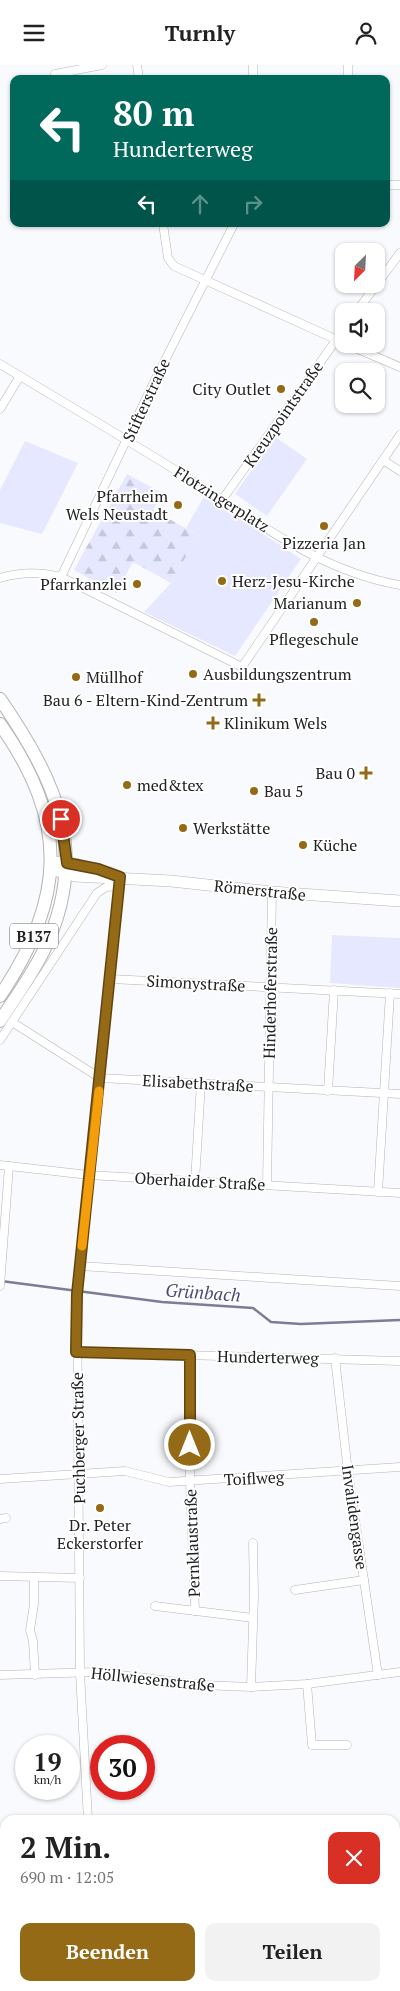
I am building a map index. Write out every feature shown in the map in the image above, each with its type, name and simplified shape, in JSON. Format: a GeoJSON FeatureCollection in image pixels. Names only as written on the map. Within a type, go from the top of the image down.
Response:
{"type":"FeatureCollection","features":[{"type":"Feature","properties":{"kind":"main road","name":"B137"},"geometry":{"type":"LineString","coordinates":[[0,699],[28,740],[51,786],[64,833],[66,869],[61,906],[44,951],[6,1021]]}},
{"type":"Feature","properties":{"kind":"main road","name":"B137"},"geometry":{"type":"LineString","coordinates":[[0,724],[16,747],[39,792],[50,835],[51,865],[47,898],[38,926],[30,946],[0,996]]}},
{"type":"Feature","properties":{"kind":"main road","name":"Römerstraße"},"geometry":{"type":"LineString","coordinates":[[51,865],[66,869],[98,869],[120,882],[171,881],[272,892],[400,901]]}},
{"type":"Feature","properties":{"kind":"street"},"geometry":{"type":"LineString","coordinates":[[55,75],[102,65]]}},
{"type":"Feature","properties":{"kind":"street"},"geometry":{"type":"LineString","coordinates":[[163,227],[168,258],[174,265],[335,339]]}},
{"type":"Feature","properties":{"kind":"street","name":"Stifterstraße"},"geometry":{"type":"LineString","coordinates":[[61,577],[232,227]]}},
{"type":"Feature","properties":{"kind":"street"},"geometry":{"type":"LineString","coordinates":[[363,303],[400,253]]}},
{"type":"Feature","properties":{"kind":"street","name":"Kreuzpointstraße"},"geometry":{"type":"LineString","coordinates":[[222,500],[335,340]]}},
{"type":"Feature","properties":{"kind":"street"},"geometry":{"type":"LineString","coordinates":[[368,353],[400,367]]}},
{"type":"Feature","properties":{"kind":"street","name":"Flotzingerplatz"},"geometry":{"type":"LineString","coordinates":[[0,364],[127,440],[316,558],[363,576],[400,585]]}},
{"type":"Feature","properties":{"kind":"street"},"geometry":{"type":"LineString","coordinates":[[0,409],[20,377]]}},
{"type":"Feature","properties":{"kind":"street"},"geometry":{"type":"LineString","coordinates":[[0,578],[32,574],[61,577],[242,667],[400,435]]}},
{"type":"Feature","properties":{"kind":"street"},"geometry":{"type":"LineString","coordinates":[[383,460],[400,471]]}},
{"type":"Feature","properties":{"kind":"street"},"geometry":{"type":"LineString","coordinates":[[0,1040],[6,1021],[97,893],[106,887],[120,882]]}},
{"type":"Feature","properties":{"kind":"street","name":"Puchberger Straße"},"geometry":{"type":"LineString","coordinates":[[88,1815],[80,1673],[77,1291],[120,882]]}},
{"type":"Feature","properties":{"kind":"street","name":"Hinderhoferstraße"},"geometry":{"type":"LineString","coordinates":[[267,1185],[272,892]]}},
{"type":"Feature","properties":{"kind":"street","name":"Simonystraße"},"geometry":{"type":"LineString","coordinates":[[111,979],[400,994]]}},
{"type":"Feature","properties":{"kind":"street"},"geometry":{"type":"LineString","coordinates":[[328,1091],[334,991]]}},
{"type":"Feature","properties":{"kind":"street"},"geometry":{"type":"LineString","coordinates":[[378,1192],[390,993]]}},
{"type":"Feature","properties":{"kind":"street","name":"Elisabethstraße"},"geometry":{"type":"LineString","coordinates":[[6,1021],[100,1078],[400,1094]]}},
{"type":"Feature","properties":{"kind":"street"},"geometry":{"type":"LineString","coordinates":[[195,1181],[201,1083]]}},
{"type":"Feature","properties":{"kind":"street","name":"Oberhaider Straße"},"geometry":{"type":"LineString","coordinates":[[0,1165],[90,1175],[400,1193]]}},
{"type":"Feature","properties":{"kind":"street"},"geometry":{"type":"LineString","coordinates":[[0,1285],[9,1166]]}},
{"type":"Feature","properties":{"kind":"street"},"geometry":{"type":"LineString","coordinates":[[80,1266],[400,1287]]}},
{"type":"Feature","properties":{"kind":"street","name":"Hunderterweg"},"geometry":{"type":"LineString","coordinates":[[76,1352],[400,1361]]}},
{"type":"Feature","properties":{"kind":"street","name":"Pernklaustraße"},"geometry":{"type":"LineString","coordinates":[[190,1355],[190,1481],[195,1611]]}},
{"type":"Feature","properties":{"kind":"street","name":"Invalidengasse"},"geometry":{"type":"LineString","coordinates":[[335,1358],[348,1472],[378,1675]]}},
{"type":"Feature","properties":{"kind":"street","name":"Toiflweg"},"geometry":{"type":"LineString","coordinates":[[0,1479],[125,1471],[169,1482],[348,1472],[400,1467]]}},
{"type":"Feature","properties":{"kind":"street"},"geometry":{"type":"LineString","coordinates":[[251,1687],[253,1543]]}},
{"type":"Feature","properties":{"kind":"street"},"geometry":{"type":"LineString","coordinates":[[0,1576],[80,1578]]}},
{"type":"Feature","properties":{"kind":"street"},"geometry":{"type":"LineString","coordinates":[[34,1577],[34,1604],[30,1630],[33,1641],[35,1675]]}},
{"type":"Feature","properties":{"kind":"street"},"geometry":{"type":"LineString","coordinates":[[295,1590],[364,1580]]}},
{"type":"Feature","properties":{"kind":"street"},"geometry":{"type":"LineString","coordinates":[[155,1606],[253,1619]]}},
{"type":"Feature","properties":{"kind":"street","name":"Höllwiesenstraße"},"geometry":{"type":"LineString","coordinates":[[0,1675],[96,1672],[201,1685],[251,1687],[307,1684],[400,1672]]}},
{"type":"Feature","properties":{"kind":"street"},"geometry":{"type":"LineString","coordinates":[[307,1684],[312,1745],[347,1745]]}},
{"type":"Feature","properties":{"kind":"green space"},"geometry":{"type":"Polygon","coordinates":[[[275,437],[307,459],[267,516],[235,494],[275,437]]]}},
{"type":"Feature","properties":{"kind":"green space"},"geometry":{"type":"Polygon","coordinates":[[[25,441],[78,463],[42,534],[0,523],[0,490],[25,441]]]}},
{"type":"Feature","properties":{"kind":"green space"},"geometry":{"type":"Polygon","coordinates":[[[127,474],[162,493],[153,510],[198,535],[171,583],[133,562],[116,593],[74,570],[127,474]]]}},
{"type":"Feature","properties":{"kind":"green space"},"geometry":{"type":"Polygon","coordinates":[[[205,495],[301,559],[235,656],[144,612],[171,583],[198,535],[186,528],[205,495]]]}},
{"type":"Feature","properties":{"kind":"green space"},"geometry":{"type":"Polygon","coordinates":[[[332,935],[400,938],[400,988],[330,983],[332,935]]]}},
{"type":"Feature","properties":{"kind":"waterway","name":"Grünbach"},"geometry":{"type":"LineString","coordinates":[[1,1281],[162,1302],[253,1308],[271,1322],[301,1324],[400,1320]]}},
{"type":"Feature","properties":{"kind":"slow traffic"},"geometry":{"type":"LineString","coordinates":[[82,1246],[99,1091]]}},
{"type":"Feature","properties":{"kind":"place","name":"City Outlet"},"geometry":{"type":"Point","coordinates":[281,389]}},
{"type":"Feature","properties":{"kind":"place","name":"Pfarrheim Wels Neustadt"},"geometry":{"type":"Point","coordinates":[178,505]}},
{"type":"Feature","properties":{"kind":"place","name":"Pizzeria Jan"},"geometry":{"type":"Point","coordinates":[324,526]}},
{"type":"Feature","properties":{"kind":"place","name":"Herz-Jesu-Kirche"},"geometry":{"type":"Point","coordinates":[222,581]}},
{"type":"Feature","properties":{"kind":"place","name":"Pfarrkanzlei"},"geometry":{"type":"Point","coordinates":[137,584]}},
{"type":"Feature","properties":{"kind":"place","name":"Marianum"},"geometry":{"type":"Point","coordinates":[357,603]}},
{"type":"Feature","properties":{"kind":"place","name":"Pflegeschule"},"geometry":{"type":"Point","coordinates":[314,622]}},
{"type":"Feature","properties":{"kind":"place","name":"Ausbildungszentrum"},"geometry":{"type":"Point","coordinates":[193,674]}},
{"type":"Feature","properties":{"kind":"place","name":"Müllhof"},"geometry":{"type":"Point","coordinates":[76,677]}},
{"type":"Feature","properties":{"kind":"place","name":"Bau 6 - Eltern-Kind-Zentrum"},"geometry":{"type":"Point","coordinates":[259,700]}},
{"type":"Feature","properties":{"kind":"place","name":"Klinikum Wels"},"geometry":{"type":"Point","coordinates":[213,723]}},
{"type":"Feature","properties":{"kind":"place","name":"Bau 0"},"geometry":{"type":"Point","coordinates":[366,773]}},
{"type":"Feature","properties":{"kind":"place","name":"med&tex"},"geometry":{"type":"Point","coordinates":[127,785]}},
{"type":"Feature","properties":{"kind":"place","name":"Bau 5"},"geometry":{"type":"Point","coordinates":[254,791]}},
{"type":"Feature","properties":{"kind":"place","name":"Werkstätte"},"geometry":{"type":"Point","coordinates":[183,828]}},
{"type":"Feature","properties":{"kind":"place","name":"Küche"},"geometry":{"type":"Point","coordinates":[303,845]}},
{"type":"Feature","properties":{"kind":"place","name":"Dr. Peter Eckerstorfer"},"geometry":{"type":"Point","coordinates":[100,1508]}},
{"type":"Feature","properties":{"kind":"route"},"geometry":{"type":"LineString","coordinates":[[61,819],[67,863],[98,869],[120,877],[77,1294],[76,1352],[190,1355],[190,1445]]}}]}
